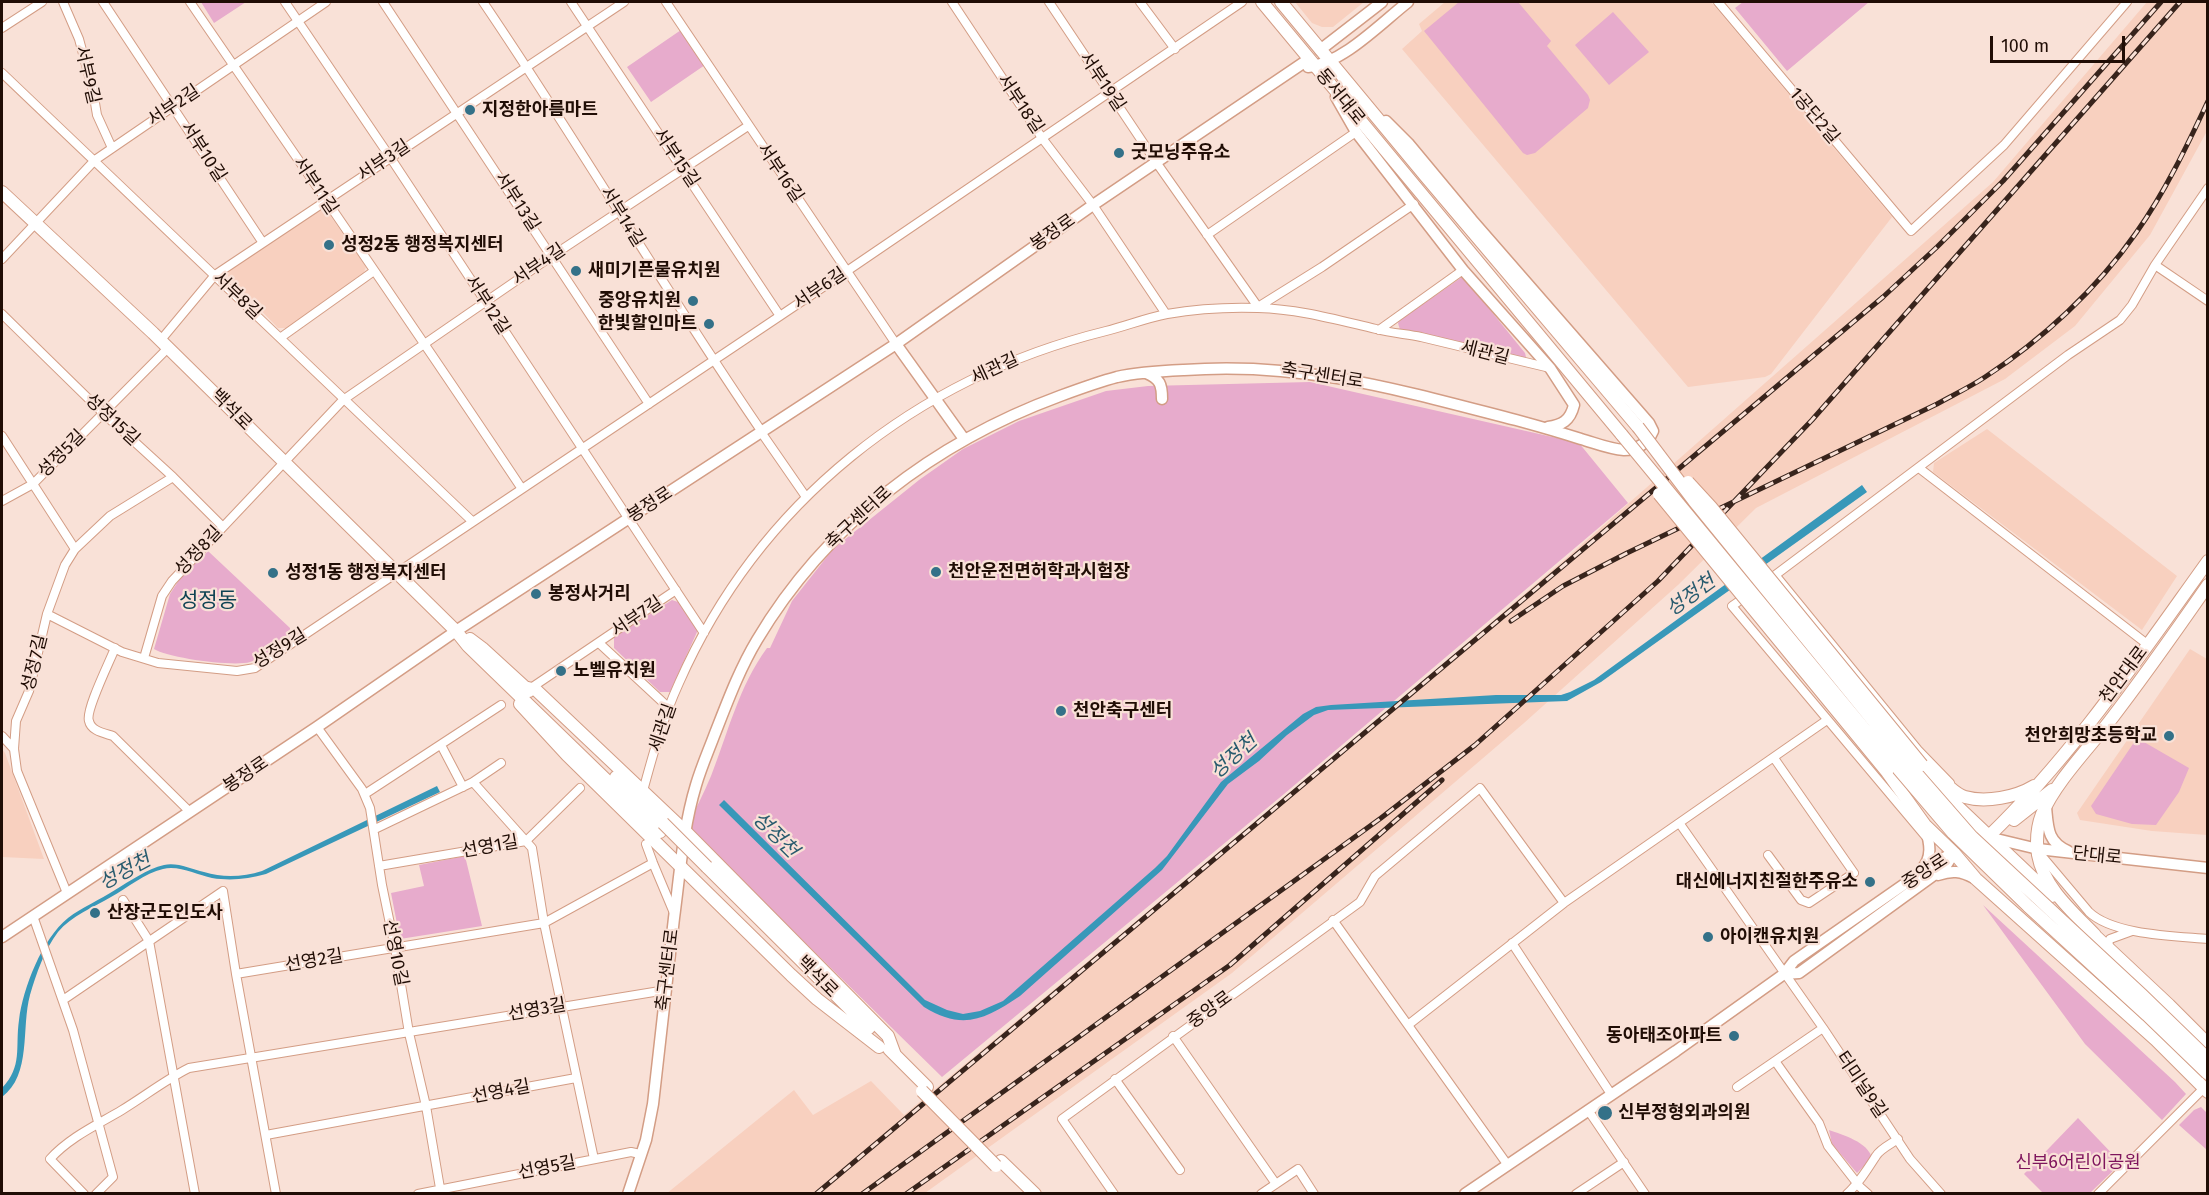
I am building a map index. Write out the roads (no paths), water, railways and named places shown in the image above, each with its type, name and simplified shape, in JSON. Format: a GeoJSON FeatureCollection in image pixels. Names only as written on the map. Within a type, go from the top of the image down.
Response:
{"type":"FeatureCollection","features":[{"type":"Feature","properties":{"kind":"main road","name":"동서대로"},"geometry":{"type":"LineString","coordinates":[[1262,2],[1549,349]]}},
{"type":"Feature","properties":{"kind":"main road","name":"동서대로"},"geometry":{"type":"LineString","coordinates":[[1281,2],[1338,73],[1638,428]]}},
{"type":"Feature","properties":{"kind":"main road","name":"봉정로"},"geometry":{"type":"LineString","coordinates":[[1312,63],[1320,50]]}},
{"type":"Feature","properties":{"kind":"main road","name":"백석로"},"geometry":{"type":"LineString","coordinates":[[2,192],[164,344],[394,572],[456,631],[524,689],[661,828],[895,1055],[924,1089]]}},
{"type":"Feature","properties":{"kind":"main road"},"geometry":{"type":"LineString","coordinates":[[1549,349],[1656,490],[1887,772],[1925,825],[1954,853],[1976,879],[2156,1040],[2206,1090]]}},
{"type":"Feature","properties":{"kind":"main road"},"geometry":{"type":"LineString","coordinates":[[1549,349],[1953,833],[2207,1074]]}},
{"type":"Feature","properties":{"kind":"main road"},"geometry":{"type":"LineString","coordinates":[[1638,428],[1711,507],[1953,802],[2208,1044]]}},
{"type":"Feature","properties":{"kind":"main road"},"geometry":{"type":"LineString","coordinates":[[1638,428],[1694,501],[1910,766],[1972,837],[2208,1059]]}},
{"type":"Feature","properties":{"kind":"main road","name":"천안대로"},"geometry":{"type":"LineString","coordinates":[[1954,853],[1988,837],[2042,782],[2208,561]]}},
{"type":"Feature","properties":{"kind":"main road","name":"천안대로"},"geometry":{"type":"LineString","coordinates":[[2063,780],[2124,703],[2208,585]]}},
{"type":"Feature","properties":{"kind":"main road"},"geometry":{"type":"LineString","coordinates":[[879,1047],[817,999],[527,713],[520,704],[524,689],[547,700],[686,832],[888,1036],[895,1055]]}},
{"type":"Feature","properties":{"kind":"main road"},"geometry":{"type":"LineString","coordinates":[[1922,765],[1963,797],[2009,796],[2028,790],[2042,782]]}},
{"type":"Feature","properties":{"kind":"main road"},"geometry":{"type":"LineString","coordinates":[[1988,837],[2016,819],[2063,780]]}},
{"type":"Feature","properties":{"kind":"main road"},"geometry":{"type":"LineString","coordinates":[[2063,780],[2042,814],[2037,832],[2038,849],[2046,878],[2058,896],[2095,935]]}},
{"type":"Feature","properties":{"kind":"main road","name":"백석로"},"geometry":{"type":"LineString","coordinates":[[705,871],[879,1047],[924,1089]]}},
{"type":"Feature","properties":{"kind":"main road"},"geometry":{"type":"LineString","coordinates":[[924,1089],[999,1163],[1035,1194]]}},
{"type":"Feature","properties":{"kind":"main road"},"geometry":{"type":"LineString","coordinates":[[999,1163],[1023,1194]]}},
{"type":"Feature","properties":{"kind":"street"},"geometry":{"type":"LineString","coordinates":[[2,28],[42,2]]}},
{"type":"Feature","properties":{"kind":"street","name":"서부9길"},"geometry":{"type":"LineString","coordinates":[[63,2],[79,39],[93,90],[97,115],[112,148]]}},
{"type":"Feature","properties":{"kind":"street","name":"서부10길"},"geometry":{"type":"LineString","coordinates":[[103,2],[263,243]]}},
{"type":"Feature","properties":{"kind":"street","name":"서부11길"},"geometry":{"type":"LineString","coordinates":[[190,2],[425,343],[522,489]]}},
{"type":"Feature","properties":{"kind":"street","name":"서부12길"},"geometry":{"type":"LineString","coordinates":[[285,2],[704,633]]}},
{"type":"Feature","properties":{"kind":"street","name":"서부2길"},"geometry":{"type":"LineString","coordinates":[[2,259],[95,160],[326,2]]}},
{"type":"Feature","properties":{"kind":"street","name":"서부13길"},"geometry":{"type":"LineString","coordinates":[[383,2],[649,404]]}},
{"type":"Feature","properties":{"kind":"street","name":"서부14길"},"geometry":{"type":"LineString","coordinates":[[483,2],[712,360],[806,497]]}},
{"type":"Feature","properties":{"kind":"street","name":"서부15길"},"geometry":{"type":"LineString","coordinates":[[571,2],[780,316]]}},
{"type":"Feature","properties":{"kind":"street","name":"서부3길"},"geometry":{"type":"LineString","coordinates":[[164,344],[215,275],[624,2]]}},
{"type":"Feature","properties":{"kind":"street","name":"서부16길"},"geometry":{"type":"LineString","coordinates":[[666,2],[896,344]]}},
{"type":"Feature","properties":{"kind":"street","name":"서부18길"},"geometry":{"type":"LineString","coordinates":[[952,2],[1042,138],[1093,205],[1166,315]]}},
{"type":"Feature","properties":{"kind":"street","name":"서부19길"},"geometry":{"type":"LineString","coordinates":[[1049,2],[1257,308]]}},
{"type":"Feature","properties":{"kind":"street"},"geometry":{"type":"LineString","coordinates":[[1140,2],[1175,49]]}},
{"type":"Feature","properties":{"kind":"street","name":"서부6길"},"geometry":{"type":"LineString","coordinates":[[394,572],[846,272],[1242,2]]}},
{"type":"Feature","properties":{"kind":"street","name":"봉정로"},"geometry":{"type":"LineString","coordinates":[[1320,50],[1382,2]]}},
{"type":"Feature","properties":{"kind":"street","name":"봉정로"},"geometry":{"type":"LineString","coordinates":[[2,937],[317,727],[456,631],[896,344],[1093,205],[1295,68],[1312,63],[1329,62],[1408,2]]}},
{"type":"Feature","properties":{"kind":"street","name":"1공단2길"},"geometry":{"type":"LineString","coordinates":[[1718,2],[1911,231],[2004,145],[2127,2]]}},
{"type":"Feature","properties":{"kind":"street"},"geometry":{"type":"LineString","coordinates":[[1724,9],[1733,2]]}},
{"type":"Feature","properties":{"kind":"street","name":"서부8길"},"geometry":{"type":"LineString","coordinates":[[2,73],[472,521]]}},
{"type":"Feature","properties":{"kind":"street","name":"축구센터로"},"geometry":{"type":"LineString","coordinates":[[628,1194],[646,1140],[653,1104],[680,866],[686,832],[696,783],[723,712],[738,676],[769,621],[822,553],[884,493],[909,474],[964,439],[1019,412],[1068,393],[1120,376],[1208,368],[1275,369],[1327,375],[1399,389],[1544,427],[1609,447],[1629,450],[1641,446],[1650,438],[1653,431],[1649,423],[1408,143],[1338,73]]}},
{"type":"Feature","properties":{"kind":"street"},"geometry":{"type":"LineString","coordinates":[[1327,81],[1356,132],[1463,270],[1550,368],[1574,405],[1571,416],[1561,425],[1544,427]]}},
{"type":"Feature","properties":{"kind":"street","name":"서부4길"},"geometry":{"type":"LineString","coordinates":[[284,462],[343,400],[552,256],[748,126]]}},
{"type":"Feature","properties":{"kind":"street"},"geometry":{"type":"LineString","coordinates":[[1207,235],[1356,132]]}},
{"type":"Feature","properties":{"kind":"street"},"geometry":{"type":"LineString","coordinates":[[1751,629],[1750,613],[1776,576],[2067,355],[2120,320],[2208,188]]}},
{"type":"Feature","properties":{"kind":"street"},"geometry":{"type":"LineString","coordinates":[[1257,308],[1414,204]]}},
{"type":"Feature","properties":{"kind":"street"},"geometry":{"type":"LineString","coordinates":[[2155,265],[2208,301]]}},
{"type":"Feature","properties":{"kind":"street"},"geometry":{"type":"LineString","coordinates":[[1379,330],[1463,270]]}},
{"type":"Feature","properties":{"kind":"street"},"geometry":{"type":"LineString","coordinates":[[280,338],[374,271]]}},
{"type":"Feature","properties":{"kind":"street","name":"세관길"},"geometry":{"type":"LineString","coordinates":[[643,791],[669,708],[704,633],[730,590],[786,518],[858,450],[901,418],[998,366],[1062,342],[1166,315],[1257,308],[1314,314],[1550,368]]}},
{"type":"Feature","properties":{"kind":"street","name":"성정15길"},"geometry":{"type":"LineString","coordinates":[[2,314],[222,526]]}},
{"type":"Feature","properties":{"kind":"street","name":"성정5길"},"geometry":{"type":"LineString","coordinates":[[2,501],[33,484],[103,413],[164,344]]}},
{"type":"Feature","properties":{"kind":"street"},"geometry":{"type":"LineString","coordinates":[[896,344],[964,439]]}},
{"type":"Feature","properties":{"kind":"street"},"geometry":{"type":"LineString","coordinates":[[1146,373],[1157,377],[1162,386],[1162,399]]}},
{"type":"Feature","properties":{"kind":"street"},"geometry":{"type":"LineString","coordinates":[[2,436],[75,549]]}},
{"type":"Feature","properties":{"kind":"street","name":"성정8길"},"geometry":{"type":"LineString","coordinates":[[144,658],[162,596],[172,580],[284,462]]}},
{"type":"Feature","properties":{"kind":"street"},"geometry":{"type":"LineString","coordinates":[[1919,468],[2147,644]]}},
{"type":"Feature","properties":{"kind":"street","name":"성정7길"},"geometry":{"type":"LineString","coordinates":[[67,893],[17,771],[14,749],[16,721],[29,691],[47,614],[65,565],[75,549],[110,516],[173,477]]}},
{"type":"Feature","properties":{"kind":"street","name":"성정9길"},"geometry":{"type":"LineString","coordinates":[[47,614],[115,648],[158,663],[237,671],[255,668],[394,572]]}},
{"type":"Feature","properties":{"kind":"street"},"geometry":{"type":"LineString","coordinates":[[1776,576],[1918,750],[1963,797]]}},
{"type":"Feature","properties":{"kind":"street","name":"중앙로"},"geometry":{"type":"LineString","coordinates":[[1776,576],[1732,606],[1928,839]]}},
{"type":"Feature","properties":{"kind":"street","name":"서부7길"},"geometry":{"type":"LineString","coordinates":[[524,689],[599,643],[676,590]]}},
{"type":"Feature","properties":{"kind":"street"},"geometry":{"type":"LineString","coordinates":[[1763,597],[1774,591],[1793,596]]}},
{"type":"Feature","properties":{"kind":"street","name":"서부7길"},"geometry":{"type":"LineString","coordinates":[[599,643],[669,708]]}},
{"type":"Feature","properties":{"kind":"street"},"geometry":{"type":"LineString","coordinates":[[115,648],[92,705],[88,718],[89,724],[96,730],[112,736],[190,812]]}},
{"type":"Feature","properties":{"kind":"street"},"geometry":{"type":"LineString","coordinates":[[365,794],[501,705]]}},
{"type":"Feature","properties":{"kind":"street"},"geometry":{"type":"LineString","coordinates":[[1408,1025],[1564,903],[1827,720]]}},
{"type":"Feature","properties":{"kind":"street","name":"선영10길"},"geometry":{"type":"LineString","coordinates":[[317,727],[365,794],[370,808],[409,1033],[426,1106],[441,1191]]}},
{"type":"Feature","properties":{"kind":"street"},"geometry":{"type":"LineString","coordinates":[[2,736],[14,749]]}},
{"type":"Feature","properties":{"kind":"street"},"geometry":{"type":"LineString","coordinates":[[441,745],[463,787]]}},
{"type":"Feature","properties":{"kind":"street"},"geometry":{"type":"LineString","coordinates":[[1768,855],[1802,900],[1809,903],[1854,873],[1774,758]]}},
{"type":"Feature","properties":{"kind":"street"},"geometry":{"type":"LineString","coordinates":[[375,829],[473,782],[501,763]]}},
{"type":"Feature","properties":{"kind":"street"},"geometry":{"type":"LineString","coordinates":[[473,782],[532,848],[544,923],[594,1159]]}},
{"type":"Feature","properties":{"kind":"street","name":"선영1길"},"geometry":{"type":"LineString","coordinates":[[379,866],[526,841],[580,788]]}},
{"type":"Feature","properties":{"kind":"street","name":"중앙로"},"geometry":{"type":"LineString","coordinates":[[1276,1184],[1173,1036],[1360,902],[1375,876],[1480,788],[1564,903]]}},
{"type":"Feature","properties":{"kind":"street"},"geometry":{"type":"LineString","coordinates":[[2046,807],[2051,838],[2059,848],[2071,853]]}},
{"type":"Feature","properties":{"kind":"street"},"geometry":{"type":"LineString","coordinates":[[1680,824],[1784,974]]}},
{"type":"Feature","properties":{"kind":"street"},"geometry":{"type":"LineString","coordinates":[[1911,879],[1927,864],[1930,847],[1925,825]]}},
{"type":"Feature","properties":{"kind":"street","name":"단대로"},"geometry":{"type":"LineString","coordinates":[[1988,837],[2038,849],[2208,868]]}},
{"type":"Feature","properties":{"kind":"street"},"geometry":{"type":"LineString","coordinates":[[646,844],[675,915]]}},
{"type":"Feature","properties":{"kind":"street"},"geometry":{"type":"LineString","coordinates":[[2038,849],[2047,864],[2094,917],[2132,931],[2208,939]]}},
{"type":"Feature","properties":{"kind":"street","name":"중앙로"},"geometry":{"type":"LineString","coordinates":[[1784,974],[1799,973],[1945,867],[1954,853]]}},
{"type":"Feature","properties":{"kind":"street","name":"중앙로"},"geometry":{"type":"LineString","coordinates":[[1465,1194],[1676,1051],[1784,974],[1794,961],[1938,860],[1954,853]]}},
{"type":"Feature","properties":{"kind":"street","name":"선영2길"},"geometry":{"type":"LineString","coordinates":[[236,974],[544,923],[652,863]]}},
{"type":"Feature","properties":{"kind":"street"},"geometry":{"type":"LineString","coordinates":[[1932,876],[1951,871],[1962,872],[1976,879]]}},
{"type":"Feature","properties":{"kind":"street"},"geometry":{"type":"LineString","coordinates":[[63,1000],[223,891],[276,1194]]}},
{"type":"Feature","properties":{"kind":"street"},"geometry":{"type":"LineString","coordinates":[[123,900],[149,941],[195,1194]]}},
{"type":"Feature","properties":{"kind":"street"},"geometry":{"type":"LineString","coordinates":[[33,916],[73,1030],[113,1177],[96,1194]]}},
{"type":"Feature","properties":{"kind":"street"},"geometry":{"type":"LineString","coordinates":[[1333,920],[1507,1164]]}},
{"type":"Feature","properties":{"kind":"street"},"geometry":{"type":"LineString","coordinates":[[2111,950],[2108,943],[2110,939],[2132,931]]}},
{"type":"Feature","properties":{"kind":"street"},"geometry":{"type":"LineString","coordinates":[[1512,943],[1611,1094]]}},
{"type":"Feature","properties":{"kind":"street","name":"터미널9길"},"geometry":{"type":"LineString","coordinates":[[1784,974],[1823,1028],[1910,1159],[1941,1194]]}},
{"type":"Feature","properties":{"kind":"street","name":"선영3길"},"geometry":{"type":"LineString","coordinates":[[84,1194],[50,1159],[75,1137],[189,1068],[666,990]]}},
{"type":"Feature","properties":{"kind":"street"},"geometry":{"type":"LineString","coordinates":[[1737,1088],[1823,1028]]}},
{"type":"Feature","properties":{"kind":"street"},"geometry":{"type":"LineString","coordinates":[[1114,1194],[1062,1119],[1173,1036]]}},
{"type":"Feature","properties":{"kind":"street"},"geometry":{"type":"LineString","coordinates":[[1775,1061],[1819,1122],[1828,1146],[1868,1194]]}},
{"type":"Feature","properties":{"kind":"street","name":"선영4길"},"geometry":{"type":"LineString","coordinates":[[266,1135],[576,1078]]}},
{"type":"Feature","properties":{"kind":"street"},"geometry":{"type":"LineString","coordinates":[[1115,1079],[1180,1170]]}},
{"type":"Feature","properties":{"kind":"street"},"geometry":{"type":"LineString","coordinates":[[2098,1194],[2206,1090]]}},
{"type":"Feature","properties":{"kind":"street"},"geometry":{"type":"LineString","coordinates":[[1588,1110],[1645,1194]]}},
{"type":"Feature","properties":{"kind":"street"},"geometry":{"type":"LineString","coordinates":[[1847,1194],[1858,1184],[1876,1155],[1898,1139]]}},
{"type":"Feature","properties":{"kind":"street","name":"선영5길"},"geometry":{"type":"LineString","coordinates":[[418,1194],[631,1152],[640,1154]]}},
{"type":"Feature","properties":{"kind":"street"},"geometry":{"type":"LineString","coordinates":[[1576,1194],[1624,1162]]}},
{"type":"Feature","properties":{"kind":"street"},"geometry":{"type":"LineString","coordinates":[[1261,1194],[1298,1169],[1314,1194]]}},
{"type":"Feature","properties":{"kind":"water"},"geometry":{"type":"Polygon","coordinates":[[[1862,485],[1867,492],[1601,682],[1567,701],[1328,710],[1314,715],[1228,784],[1162,870],[1020,996],[985,1016],[963,1020],[951,1019],[924,1007],[719,805],[724,800],[925,1000],[963,1014],[980,1011],[1003,1001],[1155,868],[1167,856],[1221,782],[1303,714],[1316,707],[1331,705],[1496,695],[1561,695],[1570,692],[1594,680],[1862,485]]]}},
{"type":"Feature","properties":{"kind":"water"},"geometry":{"type":"Polygon","coordinates":[[[437,786],[440,792],[266,874],[226,879],[212,878],[182,869],[163,869],[143,877],[69,921],[53,939],[38,970],[27,1008],[22,1063],[11,1088],[2,1097],[2,1088],[9,1080],[16,1064],[19,1020],[29,979],[50,938],[73,914],[151,869],[164,865],[179,865],[226,876],[248,875],[262,871],[437,786]]]}},
{"type":"Feature","properties":{"kind":"railway"},"geometry":{"type":"LineString","coordinates":[[816,1194],[1883,297],[2003,181],[2161,2]]}},
{"type":"Feature","properties":{"kind":"railway"},"geometry":{"type":"LineString","coordinates":[[862,1194],[1381,818],[1475,745],[1658,581],[1812,420],[2180,2]]}},
{"type":"Feature","properties":{"kind":"railway"},"geometry":{"type":"LineString","coordinates":[[1511,621],[1563,586],[1627,553],[1937,404],[1979,381],[2027,347],[2067,312],[2121,254],[2166,185],[2208,101]]}},
{"type":"Feature","properties":{"kind":"railway"},"geometry":{"type":"LineString","coordinates":[[906,1194],[1230,965],[1442,780]]}},
{"type":"Feature","properties":{"kind":"place","name":"지정한아름마트"},"geometry":{"type":"Point","coordinates":[470,110]}},
{"type":"Feature","properties":{"kind":"place","name":"굿모닝주유소"},"geometry":{"type":"Point","coordinates":[1119,153]}},
{"type":"Feature","properties":{"kind":"place","name":"성정2동 행정복지센터"},"geometry":{"type":"Point","coordinates":[329,245]}},
{"type":"Feature","properties":{"kind":"place","name":"새미기픈물유치원"},"geometry":{"type":"Point","coordinates":[576,271]}},
{"type":"Feature","properties":{"kind":"place","name":"중앙유치원"},"geometry":{"type":"Point","coordinates":[693,301]}},
{"type":"Feature","properties":{"kind":"place","name":"한빛할인마트"},"geometry":{"type":"Point","coordinates":[709,324]}},
{"type":"Feature","properties":{"kind":"place","name":"천안운전면허학과시험장"},"geometry":{"type":"Point","coordinates":[936,572]}},
{"type":"Feature","properties":{"kind":"place","name":"성정1동 행정복지센터"},"geometry":{"type":"Point","coordinates":[273,573]}},
{"type":"Feature","properties":{"kind":"place","name":"봉정사거리"},"geometry":{"type":"Point","coordinates":[536,594]}},
{"type":"Feature","properties":{"kind":"place","name":"노벨유치원"},"geometry":{"type":"Point","coordinates":[561,671]}},
{"type":"Feature","properties":{"kind":"place","name":"천안축구센터"},"geometry":{"type":"Point","coordinates":[1061,711]}},
{"type":"Feature","properties":{"kind":"place","name":"천안희망초등학교"},"geometry":{"type":"Point","coordinates":[2169,736]}},
{"type":"Feature","properties":{"kind":"place","name":"대신에너지친절한주유소"},"geometry":{"type":"Point","coordinates":[1870,882]}},
{"type":"Feature","properties":{"kind":"place","name":"산장군도인도사"},"geometry":{"type":"Point","coordinates":[95,913]}},
{"type":"Feature","properties":{"kind":"place","name":"아이캔유치원"},"geometry":{"type":"Point","coordinates":[1708,937]}},
{"type":"Feature","properties":{"kind":"place","name":"동아태조아파트"},"geometry":{"type":"Point","coordinates":[1734,1036]}},
{"type":"Feature","properties":{"kind":"place","name":"신부정형외과의원"},"geometry":{"type":"Point","coordinates":[1605,1113]}},
{"type":"Feature","properties":{"kind":"district","name":"성정동"},"geometry":{"type":"Point","coordinates":[208,601]}},
{"type":"Feature","properties":{"kind":"water label","name":"성정천"},"geometry":{"type":"Point","coordinates":[1691,596]}},
{"type":"Feature","properties":{"kind":"water label","name":"성정천"},"geometry":{"type":"Point","coordinates":[1234,757]}},
{"type":"Feature","properties":{"kind":"water label","name":"성정천"},"geometry":{"type":"Point","coordinates":[775,835]}},
{"type":"Feature","properties":{"kind":"water label","name":"성정천"},"geometry":{"type":"Point","coordinates":[125,872]}},
{"type":"Feature","properties":{"kind":"park label","name":"신부6어린이공원"},"geometry":{"type":"Point","coordinates":[2078,1163]}}]}
